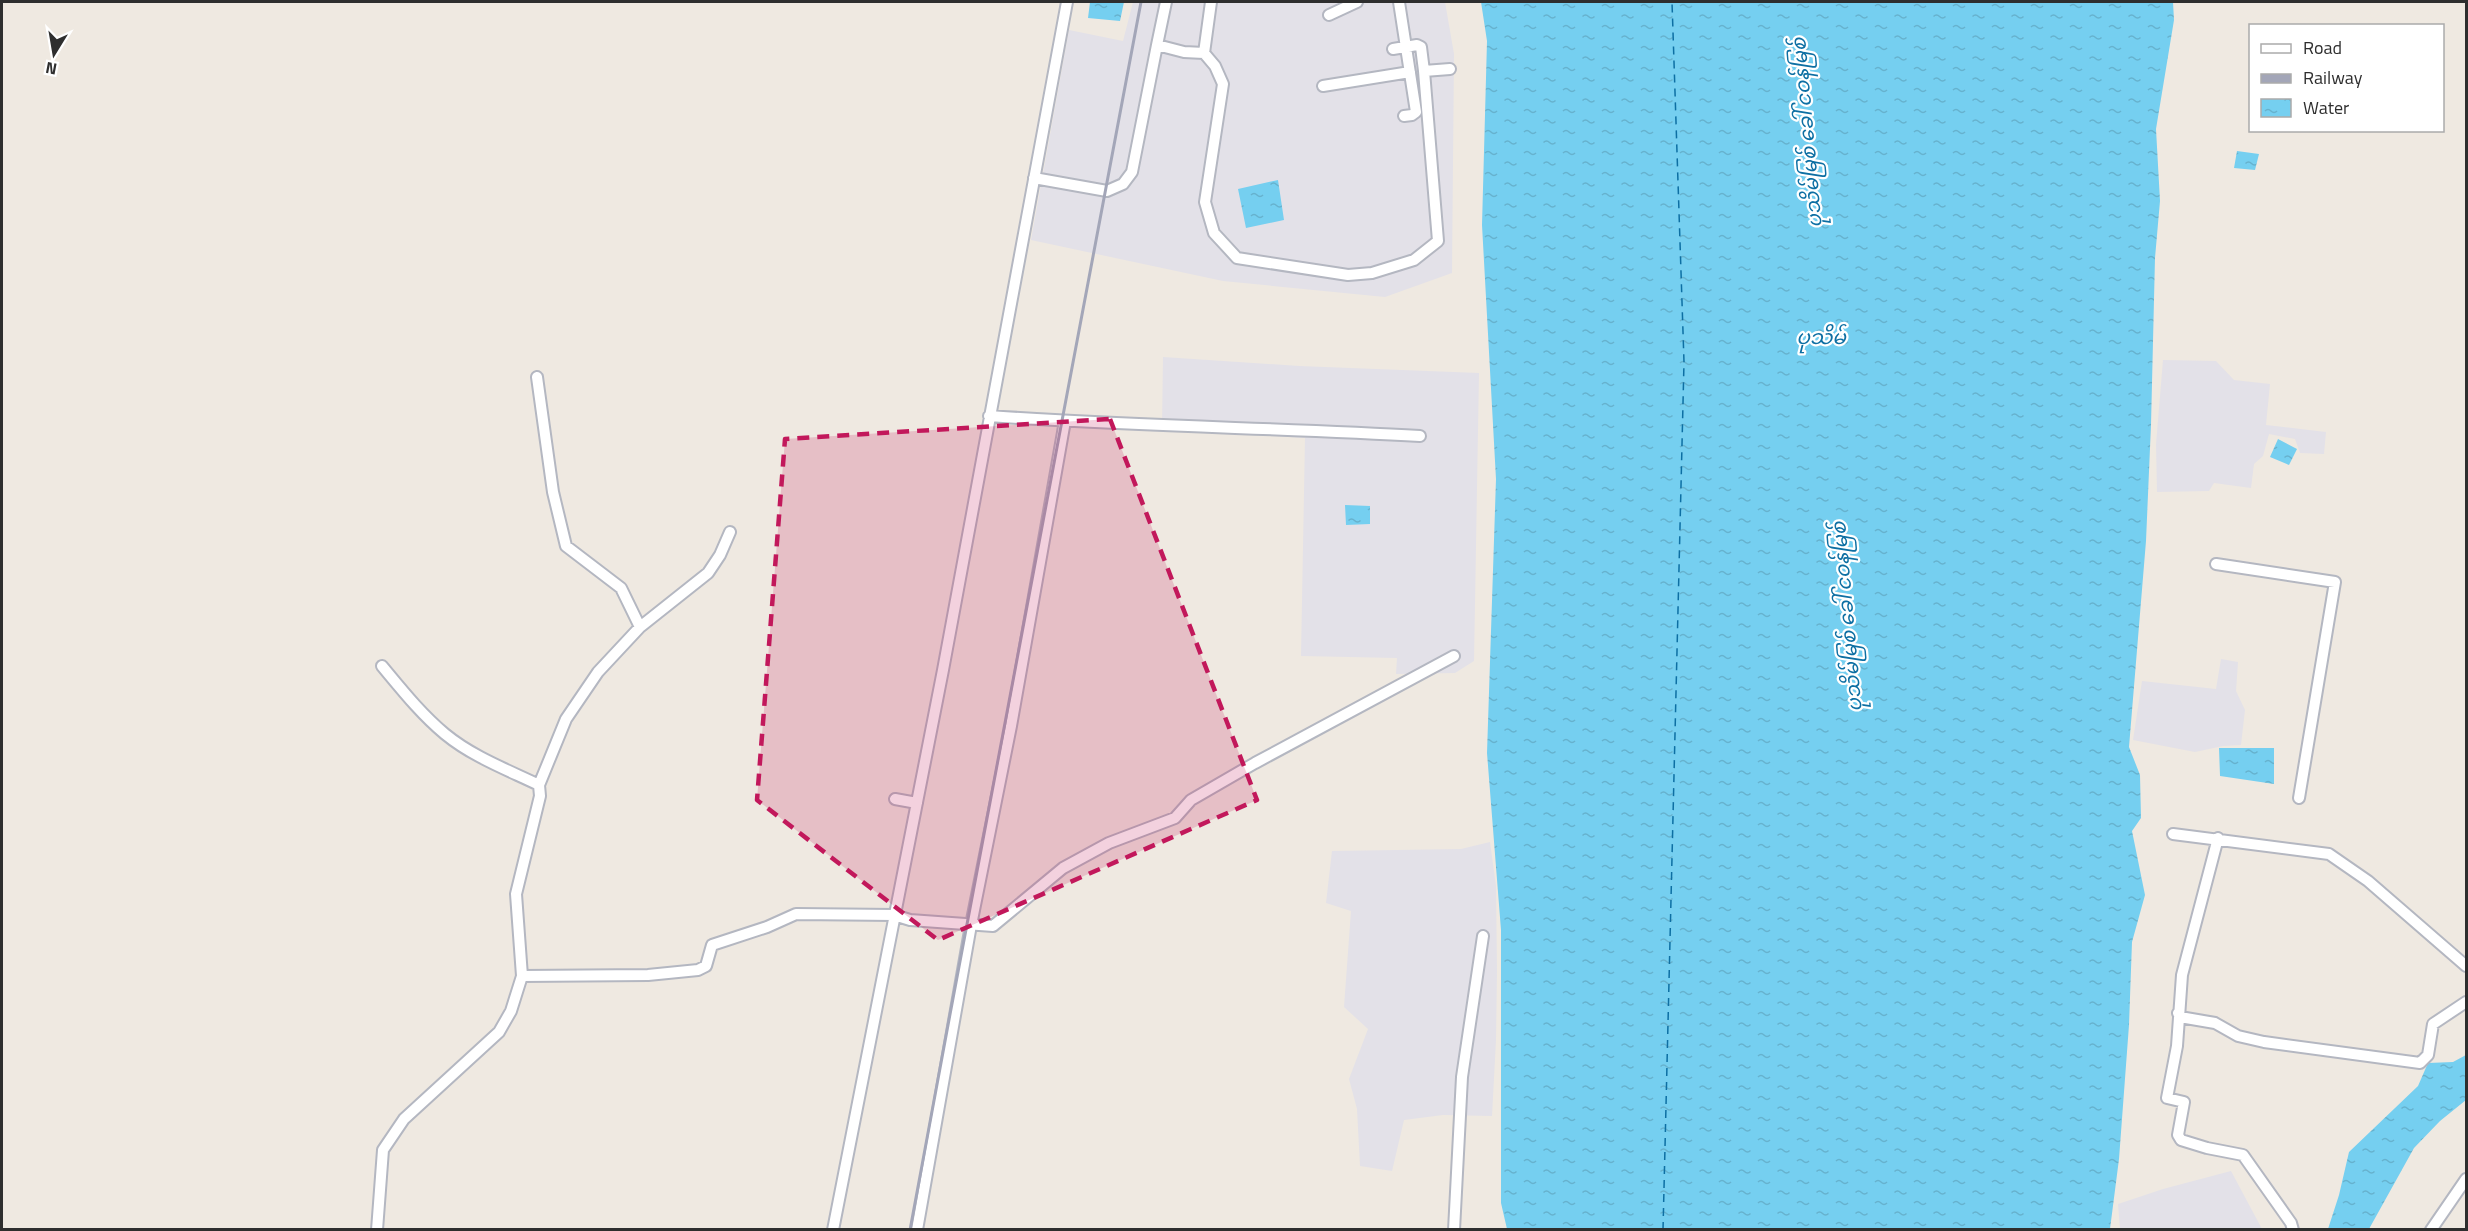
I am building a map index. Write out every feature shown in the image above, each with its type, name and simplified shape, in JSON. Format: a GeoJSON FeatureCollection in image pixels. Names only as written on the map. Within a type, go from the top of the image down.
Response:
{"type":"FeatureCollection","features":[{"type":"Feature","properties":{"kind":"street"},"geometry":{"type":"LineString","coordinates":[[832,1230],[917,803],[1067,2]]}},
{"type":"Feature","properties":{"kind":"street"},"geometry":{"type":"LineString","coordinates":[[1034,178],[1107,191],[1123,184],[1132,172],[1166,2]]}},
{"type":"Feature","properties":{"kind":"street"},"geometry":{"type":"LineString","coordinates":[[1204,53],[1211,2]]}},
{"type":"Feature","properties":{"kind":"street"},"geometry":{"type":"LineString","coordinates":[[1329,15],[1357,2]]}},
{"type":"Feature","properties":{"kind":"street"},"geometry":{"type":"LineString","coordinates":[[1399,2],[1416,112],[1404,116]]}},
{"type":"Feature","properties":{"kind":"street"},"geometry":{"type":"LineString","coordinates":[[1157,45],[1184,52],[1204,53],[1215,66],[1223,84],[1205,202],[1214,232],[1237,258],[1348,275],[1372,273],[1414,260],[1438,241],[1421,47],[1417,45],[1393,49]]}},
{"type":"Feature","properties":{"kind":"street"},"geometry":{"type":"LineString","coordinates":[[1424,71],[1450,69]]}},
{"type":"Feature","properties":{"kind":"street"},"geometry":{"type":"LineString","coordinates":[[1323,86],[1410,72]]}},
{"type":"Feature","properties":{"kind":"street"},"geometry":{"type":"LineString","coordinates":[[537,377],[553,492],[566,546],[621,588],[640,627]]}},
{"type":"Feature","properties":{"kind":"street"},"geometry":{"type":"LineString","coordinates":[[989,416],[1420,436]]}},
{"type":"Feature","properties":{"kind":"street"},"geometry":{"type":"LineString","coordinates":[[917,1230],[1065,421]]}},
{"type":"Feature","properties":{"kind":"street"},"geometry":{"type":"LineString","coordinates":[[376,1230],[383,1150],[404,1119],[499,1032],[512,1011],[522,976],[516,894],[540,796],[540,784],[566,718],[598,672],[640,627],[708,573],[720,555],[730,532]]}},
{"type":"Feature","properties":{"kind":"street"},"geometry":{"type":"LineString","coordinates":[[2216,564],[2335,582],[2299,798]]}},
{"type":"Feature","properties":{"kind":"street"},"geometry":{"type":"LineString","coordinates":[[522,976],[648,975],[698,970],[706,966],[712,945],[767,927],[796,914],[894,915],[910,920],[993,926],[1063,868],[1109,843],[1175,818],[1191,801],[1254,764],[1454,656]]}},
{"type":"Feature","properties":{"kind":"street"},"geometry":{"type":"LineString","coordinates":[[382,666],[414,705],[446,735],[486,760],[540,784]]}},
{"type":"Feature","properties":{"kind":"street"},"geometry":{"type":"LineString","coordinates":[[895,799],[917,803]]}},
{"type":"Feature","properties":{"kind":"street"},"geometry":{"type":"LineString","coordinates":[[2173,834],[2329,854],[2368,881],[2466,966]]}},
{"type":"Feature","properties":{"kind":"street"},"geometry":{"type":"LineString","coordinates":[[2218,838],[2182,975],[2177,1046],[2167,1098],[2184,1102],[2178,1135],[2181,1140],[2198,1146],[2243,1155],[2291,1223],[2293,1230]]}},
{"type":"Feature","properties":{"kind":"street"},"geometry":{"type":"LineString","coordinates":[[1454,1230],[1462,1077],[1483,936]]}},
{"type":"Feature","properties":{"kind":"street"},"geometry":{"type":"LineString","coordinates":[[2178,1014],[2180,1017],[2215,1023],[2238,1036],[2264,1042],[2420,1063],[2428,1055],[2433,1024],[2466,1002]]}},
{"type":"Feature","properties":{"kind":"street"},"geometry":{"type":"LineString","coordinates":[[2431,1230],[2466,1179]]}},
{"type":"Feature","properties":{"kind":"highlighted area"},"geometry":{"type":"Polygon","coordinates":[[[1110,419],[1257,800],[938,940],[757,800],[785,439],[1110,419]]]}},
{"type":"Feature","properties":{"kind":"shaded area"},"geometry":{"type":"Polygon","coordinates":[[[1133,2],[1445,2],[1454,54],[1452,273],[1385,297],[1223,281],[1031,240],[1069,30],[1123,41],[1133,2]]]}},
{"type":"Feature","properties":{"kind":"shaded area"},"geometry":{"type":"Polygon","coordinates":[[[1163,357],[1299,366],[1479,373],[1474,661],[1455,673],[1396,674],[1397,658],[1301,656],[1305,438],[1162,428],[1163,357]]]}},
{"type":"Feature","properties":{"kind":"shaded area"},"geometry":{"type":"Polygon","coordinates":[[[2163,360],[2216,361],[2234,380],[2270,384],[2266,425],[2326,432],[2324,454],[2300,453],[2295,439],[2269,434],[2263,456],[2254,464],[2251,488],[2214,483],[2209,491],[2157,492],[2156,444],[2163,360]]]}},
{"type":"Feature","properties":{"kind":"shaded area"},"geometry":{"type":"Polygon","coordinates":[[[2221,659],[2238,662],[2236,691],[2245,710],[2241,745],[2195,752],[2133,740],[2142,681],[2216,689],[2221,659]]]}},
{"type":"Feature","properties":{"kind":"shaded area"},"geometry":{"type":"Polygon","coordinates":[[[1490,842],[1496,886],[1497,971],[1492,1116],[1443,1115],[1404,1120],[1392,1171],[1360,1166],[1357,1109],[1349,1079],[1368,1029],[1344,1007],[1351,911],[1326,903],[1332,851],[1461,849],[1490,842]]]}},
{"type":"Feature","properties":{"kind":"shaded area"},"geometry":{"type":"Polygon","coordinates":[[[2231,1171],[2262,1229],[2120,1229],[2118,1204],[2231,1171]]]}},
{"type":"Feature","properties":{"kind":"water"},"geometry":{"type":"Polygon","coordinates":[[[1090,2],[1124,2],[1120,21],[1088,18],[1090,2]]]}},
{"type":"Feature","properties":{"kind":"water","name":"ပုသိမ်"},"geometry":{"type":"Polygon","coordinates":[[[1481,2],[2173,2],[2174,20],[2156,129],[2160,201],[2155,258],[2146,541],[2129,747],[2140,775],[2141,818],[2132,831],[2145,895],[2132,942],[2129,1025],[2119,1159],[2110,1229],[1507,1229],[1501,1203],[1501,930],[1487,753],[1496,479],[1482,225],[1487,41],[1481,2]]]}},
{"type":"Feature","properties":{"kind":"water"},"geometry":{"type":"Polygon","coordinates":[[[2237,151],[2259,154],[2255,170],[2234,168],[2237,151]]]}},
{"type":"Feature","properties":{"kind":"water"},"geometry":{"type":"Polygon","coordinates":[[[1278,180],[1284,220],[1246,228],[1238,189],[1278,180]]]}},
{"type":"Feature","properties":{"kind":"water"},"geometry":{"type":"Polygon","coordinates":[[[2278,439],[2297,449],[2289,465],[2270,457],[2278,439]]]}},
{"type":"Feature","properties":{"kind":"water"},"geometry":{"type":"Polygon","coordinates":[[[1345,505],[1370,506],[1370,524],[1346,525],[1345,505]]]}},
{"type":"Feature","properties":{"kind":"water"},"geometry":{"type":"Polygon","coordinates":[[[2219,748],[2274,748],[2274,784],[2220,776],[2219,748]]]}},
{"type":"Feature","properties":{"kind":"water"},"geometry":{"type":"Polygon","coordinates":[[[2466,1055],[2466,1100],[2440,1121],[2414,1148],[2369,1229],[2328,1229],[2349,1152],[2418,1086],[2428,1063],[2453,1062],[2466,1055]]]}},
{"type":"Feature","properties":{"kind":"ferry route"},"geometry":{"type":"LineString","coordinates":[[1663,1230],[1684,362],[1672,2]]}},
{"type":"Feature","properties":{"kind":"railway"},"geometry":{"type":"LineString","coordinates":[[910,1230],[1141,2]]}},
{"type":"Feature","properties":{"kind":"water label","name":"ပုသိမ်မြစ် ခေါ် ငဝန်မြစ်"},"geometry":{"type":"Point","coordinates":[1806,133]}},
{"type":"Feature","properties":{"kind":"water label","name":"ပုသိမ်မြစ် ခေါ် ငဝန်မြစ်"},"geometry":{"type":"Point","coordinates":[1846,617]}}]}
